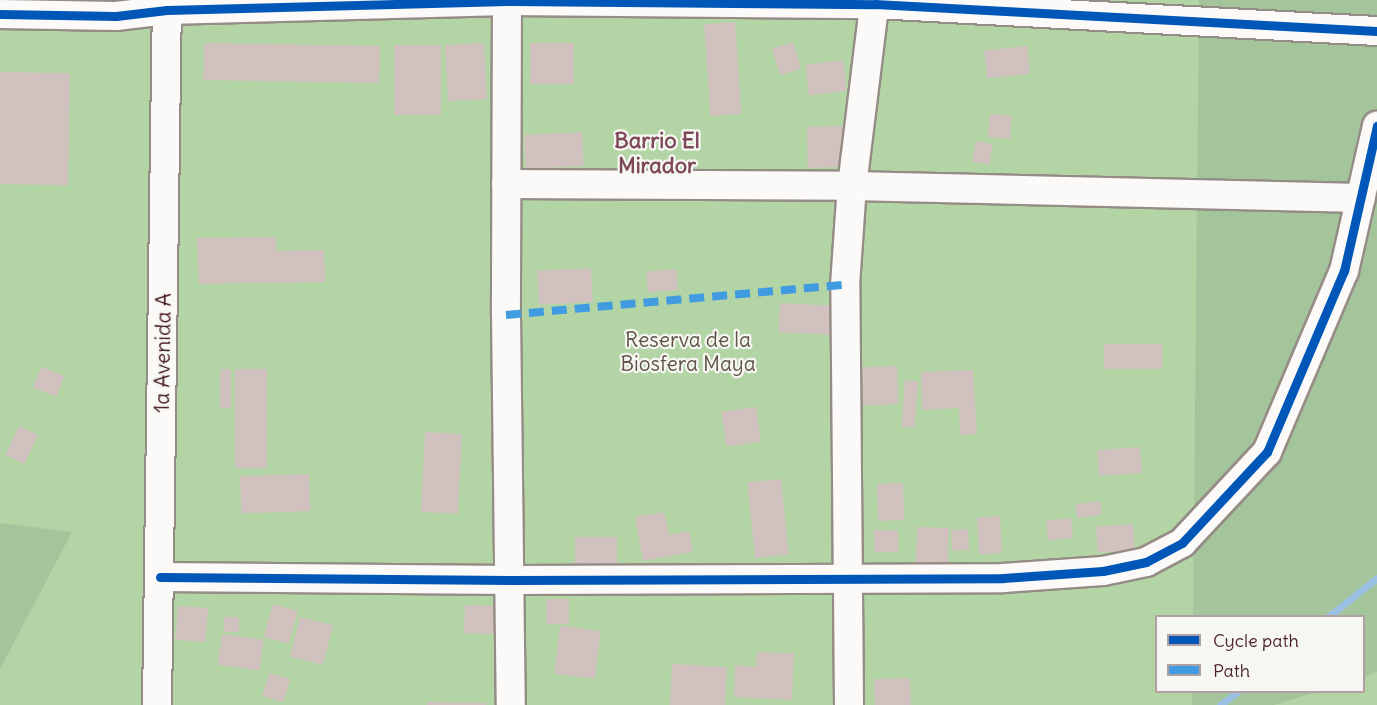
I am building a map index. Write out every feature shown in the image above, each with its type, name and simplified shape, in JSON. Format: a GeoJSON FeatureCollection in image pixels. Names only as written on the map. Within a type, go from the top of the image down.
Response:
{"type":"FeatureCollection","features":[{"type":"Feature","properties":{"kind":"street"},"geometry":{"type":"LineString","coordinates":[[507,1],[506,184],[511,705]]}},
{"type":"Feature","properties":{"kind":"street"},"geometry":{"type":"LineString","coordinates":[[0,14],[116,16],[167,5],[507,1],[875,2],[1377,31]]}},
{"type":"Feature","properties":{"kind":"street"},"geometry":{"type":"LineString","coordinates":[[849,705],[845,285],[852,186],[875,2]]}},
{"type":"Feature","properties":{"kind":"street","name":"1a Avenida A"},"geometry":{"type":"LineString","coordinates":[[157,705],[167,5]]}},
{"type":"Feature","properties":{"kind":"street"},"geometry":{"type":"LineString","coordinates":[[160,577],[510,580],[1003,578],[1103,571],[1146,562],[1182,543],[1267,452],[1344,271],[1377,126]]}},
{"type":"Feature","properties":{"kind":"street"},"geometry":{"type":"LineString","coordinates":[[506,184],[852,186],[1361,198]]}},
{"type":"Feature","properties":{"kind":"green space","name":"Reserva de la Biosfera Maya"},"geometry":{"type":"Polygon","coordinates":[[[0,0],[1377,0],[1377,705],[0,705],[0,0]]]}},
{"type":"Feature","properties":{"kind":"green space"},"geometry":{"type":"Polygon","coordinates":[[[1199,0],[1377,0],[1377,672],[1365,677],[1365,615],[1193,615],[1199,0]]]}},
{"type":"Feature","properties":{"kind":"green space"},"geometry":{"type":"Polygon","coordinates":[[[0,523],[72,532],[0,669],[0,523]]]}},
{"type":"Feature","properties":{"kind":"green space"},"geometry":{"type":"Polygon","coordinates":[[[1192,693],[1313,693],[1274,705],[1192,705],[1192,693]]]}},
{"type":"Feature","properties":{"kind":"building"},"geometry":{"type":"Polygon","coordinates":[[[735,22],[741,114],[710,116],[704,24],[735,22]]]}},
{"type":"Feature","properties":{"kind":"building"},"geometry":{"type":"Polygon","coordinates":[[[793,42],[801,69],[780,75],[772,48],[793,42]]]}},
{"type":"Feature","properties":{"kind":"building"},"geometry":{"type":"Polygon","coordinates":[[[204,43],[380,46],[379,83],[203,80],[204,43]]]}},
{"type":"Feature","properties":{"kind":"building"},"geometry":{"type":"Polygon","coordinates":[[[484,43],[487,99],[448,101],[445,45],[484,43]]]}},
{"type":"Feature","properties":{"kind":"building"},"geometry":{"type":"Polygon","coordinates":[[[530,43],[574,43],[574,84],[530,84],[530,43]]]}},
{"type":"Feature","properties":{"kind":"building"},"geometry":{"type":"Polygon","coordinates":[[[394,45],[441,45],[441,115],[394,115],[394,45]]]}},
{"type":"Feature","properties":{"kind":"building"},"geometry":{"type":"Polygon","coordinates":[[[1027,46],[1030,74],[987,78],[984,50],[1027,46]]]}},
{"type":"Feature","properties":{"kind":"building"},"geometry":{"type":"Polygon","coordinates":[[[843,60],[847,91],[809,95],[805,65],[843,60]]]}},
{"type":"Feature","properties":{"kind":"building"},"geometry":{"type":"Polygon","coordinates":[[[0,72],[70,73],[68,185],[0,184],[0,72]]]}},
{"type":"Feature","properties":{"kind":"building"},"geometry":{"type":"Polygon","coordinates":[[[990,114],[1012,116],[1010,139],[988,137],[990,114]]]}},
{"type":"Feature","properties":{"kind":"building"},"geometry":{"type":"Polygon","coordinates":[[[846,126],[847,167],[808,168],[807,127],[846,126]]]}},
{"type":"Feature","properties":{"kind":"building"},"geometry":{"type":"Polygon","coordinates":[[[582,132],[584,166],[526,169],[524,135],[582,132]]]}},
{"type":"Feature","properties":{"kind":"building"},"geometry":{"type":"Polygon","coordinates":[[[976,141],[993,144],[989,165],[972,162],[976,141]]]}},
{"type":"Feature","properties":{"kind":"building"},"geometry":{"type":"Polygon","coordinates":[[[276,237],[276,251],[324,250],[325,282],[199,284],[197,238],[276,237]]]}},
{"type":"Feature","properties":{"kind":"building"},"geometry":{"type":"Polygon","coordinates":[[[591,268],[593,302],[539,305],[537,271],[591,268]]]}},
{"type":"Feature","properties":{"kind":"building"},"geometry":{"type":"Polygon","coordinates":[[[676,269],[678,290],[648,293],[646,272],[676,269]]]}},
{"type":"Feature","properties":{"kind":"building"},"geometry":{"type":"Polygon","coordinates":[[[780,303],[831,306],[829,335],[778,332],[780,303]]]}},
{"type":"Feature","properties":{"kind":"building"},"geometry":{"type":"Polygon","coordinates":[[[1104,344],[1162,344],[1162,369],[1104,369],[1104,344]]]}},
{"type":"Feature","properties":{"kind":"building"},"geometry":{"type":"Polygon","coordinates":[[[897,366],[898,404],[857,405],[856,367],[897,366]]]}},
{"type":"Feature","properties":{"kind":"building"},"geometry":{"type":"Polygon","coordinates":[[[41,367],[64,376],[56,396],[33,388],[41,367]]]}},
{"type":"Feature","properties":{"kind":"building"},"geometry":{"type":"Polygon","coordinates":[[[220,369],[231,369],[231,408],[220,408],[220,369]]]}},
{"type":"Feature","properties":{"kind":"building"},"geometry":{"type":"Polygon","coordinates":[[[235,369],[267,369],[267,468],[235,468],[235,369]]]}},
{"type":"Feature","properties":{"kind":"building"},"geometry":{"type":"Polygon","coordinates":[[[973,370],[977,434],[960,435],[959,408],[922,410],[921,372],[973,370]]]}},
{"type":"Feature","properties":{"kind":"building"},"geometry":{"type":"Polygon","coordinates":[[[905,380],[918,381],[915,428],[902,427],[905,380]]]}},
{"type":"Feature","properties":{"kind":"building"},"geometry":{"type":"Polygon","coordinates":[[[756,407],[761,442],[726,447],[721,412],[756,407]]]}},
{"type":"Feature","properties":{"kind":"building"},"geometry":{"type":"Polygon","coordinates":[[[19,426],[38,435],[25,464],[5,455],[19,426]]]}},
{"type":"Feature","properties":{"kind":"building"},"geometry":{"type":"Polygon","coordinates":[[[425,432],[462,434],[458,514],[421,512],[425,432]]]}},
{"type":"Feature","properties":{"kind":"building"},"geometry":{"type":"Polygon","coordinates":[[[1140,447],[1142,473],[1099,476],[1097,450],[1140,447]]]}},
{"type":"Feature","properties":{"kind":"building"},"geometry":{"type":"Polygon","coordinates":[[[309,474],[310,511],[241,513],[240,476],[309,474]]]}},
{"type":"Feature","properties":{"kind":"building"},"geometry":{"type":"Polygon","coordinates":[[[781,479],[789,555],[755,558],[747,483],[781,479]]]}},
{"type":"Feature","properties":{"kind":"building"},"geometry":{"type":"Polygon","coordinates":[[[903,483],[904,520],[878,521],[877,484],[903,483]]]}},
{"type":"Feature","properties":{"kind":"building"},"geometry":{"type":"Polygon","coordinates":[[[1100,501],[1102,515],[1077,518],[1075,504],[1100,501]]]}},
{"type":"Feature","properties":{"kind":"building"},"geometry":{"type":"Polygon","coordinates":[[[664,512],[669,535],[689,531],[693,552],[643,561],[635,517],[664,512]]]}},
{"type":"Feature","properties":{"kind":"building"},"geometry":{"type":"Polygon","coordinates":[[[1000,516],[1002,553],[979,554],[977,517],[1000,516]]]}},
{"type":"Feature","properties":{"kind":"building"},"geometry":{"type":"Polygon","coordinates":[[[1071,518],[1073,538],[1048,541],[1046,521],[1071,518]]]}},
{"type":"Feature","properties":{"kind":"building"},"geometry":{"type":"Polygon","coordinates":[[[1133,524],[1135,550],[1098,553],[1096,527],[1133,524]]]}},
{"type":"Feature","properties":{"kind":"building"},"geometry":{"type":"Polygon","coordinates":[[[917,527],[949,528],[948,567],[916,566],[917,527]]]}},
{"type":"Feature","properties":{"kind":"building"},"geometry":{"type":"Polygon","coordinates":[[[968,529],[969,550],[952,551],[951,530],[968,529]]]}},
{"type":"Feature","properties":{"kind":"building"},"geometry":{"type":"Polygon","coordinates":[[[874,530],[898,530],[898,552],[874,552],[874,530]]]}},
{"type":"Feature","properties":{"kind":"building"},"geometry":{"type":"Polygon","coordinates":[[[575,537],[617,537],[617,566],[575,566],[575,537]]]}},
{"type":"Feature","properties":{"kind":"building"},"geometry":{"type":"Polygon","coordinates":[[[546,599],[569,599],[569,624],[546,624],[546,599]]]}},
{"type":"Feature","properties":{"kind":"building"},"geometry":{"type":"Polygon","coordinates":[[[273,604],[298,611],[289,644],[264,637],[273,604]]]}},
{"type":"Feature","properties":{"kind":"building"},"geometry":{"type":"Polygon","coordinates":[[[465,605],[498,606],[497,634],[464,633],[465,605]]]}},
{"type":"Feature","properties":{"kind":"building"},"geometry":{"type":"Polygon","coordinates":[[[178,606],[208,608],[206,642],[176,640],[178,606]]]}},
{"type":"Feature","properties":{"kind":"building"},"geometry":{"type":"Polygon","coordinates":[[[224,617],[239,617],[239,632],[224,632],[224,617]]]}},
{"type":"Feature","properties":{"kind":"building"},"geometry":{"type":"Polygon","coordinates":[[[300,617],[333,625],[323,665],[290,657],[300,617]]]}},
{"type":"Feature","properties":{"kind":"building"},"geometry":{"type":"Polygon","coordinates":[[[560,626],[601,631],[595,679],[554,674],[560,626]]]}},
{"type":"Feature","properties":{"kind":"building"},"geometry":{"type":"Polygon","coordinates":[[[222,634],[264,640],[259,671],[218,665],[222,634]]]}},
{"type":"Feature","properties":{"kind":"building"},"geometry":{"type":"Polygon","coordinates":[[[757,652],[794,653],[792,700],[734,697],[735,665],[756,667],[757,652]]]}},
{"type":"Feature","properties":{"kind":"building"},"geometry":{"type":"Polygon","coordinates":[[[672,664],[727,667],[725,705],[670,705],[672,664]]]}},
{"type":"Feature","properties":{"kind":"building"},"geometry":{"type":"Polygon","coordinates":[[[269,673],[290,679],[284,702],[262,696],[269,673]]]}},
{"type":"Feature","properties":{"kind":"building"},"geometry":{"type":"Polygon","coordinates":[[[910,678],[911,705],[875,705],[874,679],[910,678]]]}},
{"type":"Feature","properties":{"kind":"building"},"geometry":{"type":"Polygon","coordinates":[[[427,702],[486,703],[486,705],[427,705],[427,702]]]}},
{"type":"Feature","properties":{"kind":"waterway"},"geometry":{"type":"LineString","coordinates":[[1330,615],[1377,578]]}},
{"type":"Feature","properties":{"kind":"waterway"},"geometry":{"type":"LineString","coordinates":[[1220,705],[1236,693]]}},
{"type":"Feature","properties":{"kind":"marked path"},"geometry":{"type":"LineString","coordinates":[[506,315],[845,285]]}},
{"type":"Feature","properties":{"kind":"cycle path"},"geometry":{"type":"LineString","coordinates":[[0,14],[116,16],[167,10],[507,1],[875,4],[1377,31]]}},
{"type":"Feature","properties":{"kind":"cycle path"},"geometry":{"type":"LineString","coordinates":[[160,577],[510,580],[1003,578],[1103,571],[1146,562],[1182,543],[1267,452],[1344,271],[1377,126]]}},
{"type":"Feature","properties":{"kind":"district","name":"Barrio El Mirador"},"geometry":{"type":"Point","coordinates":[657,152]}}]}
